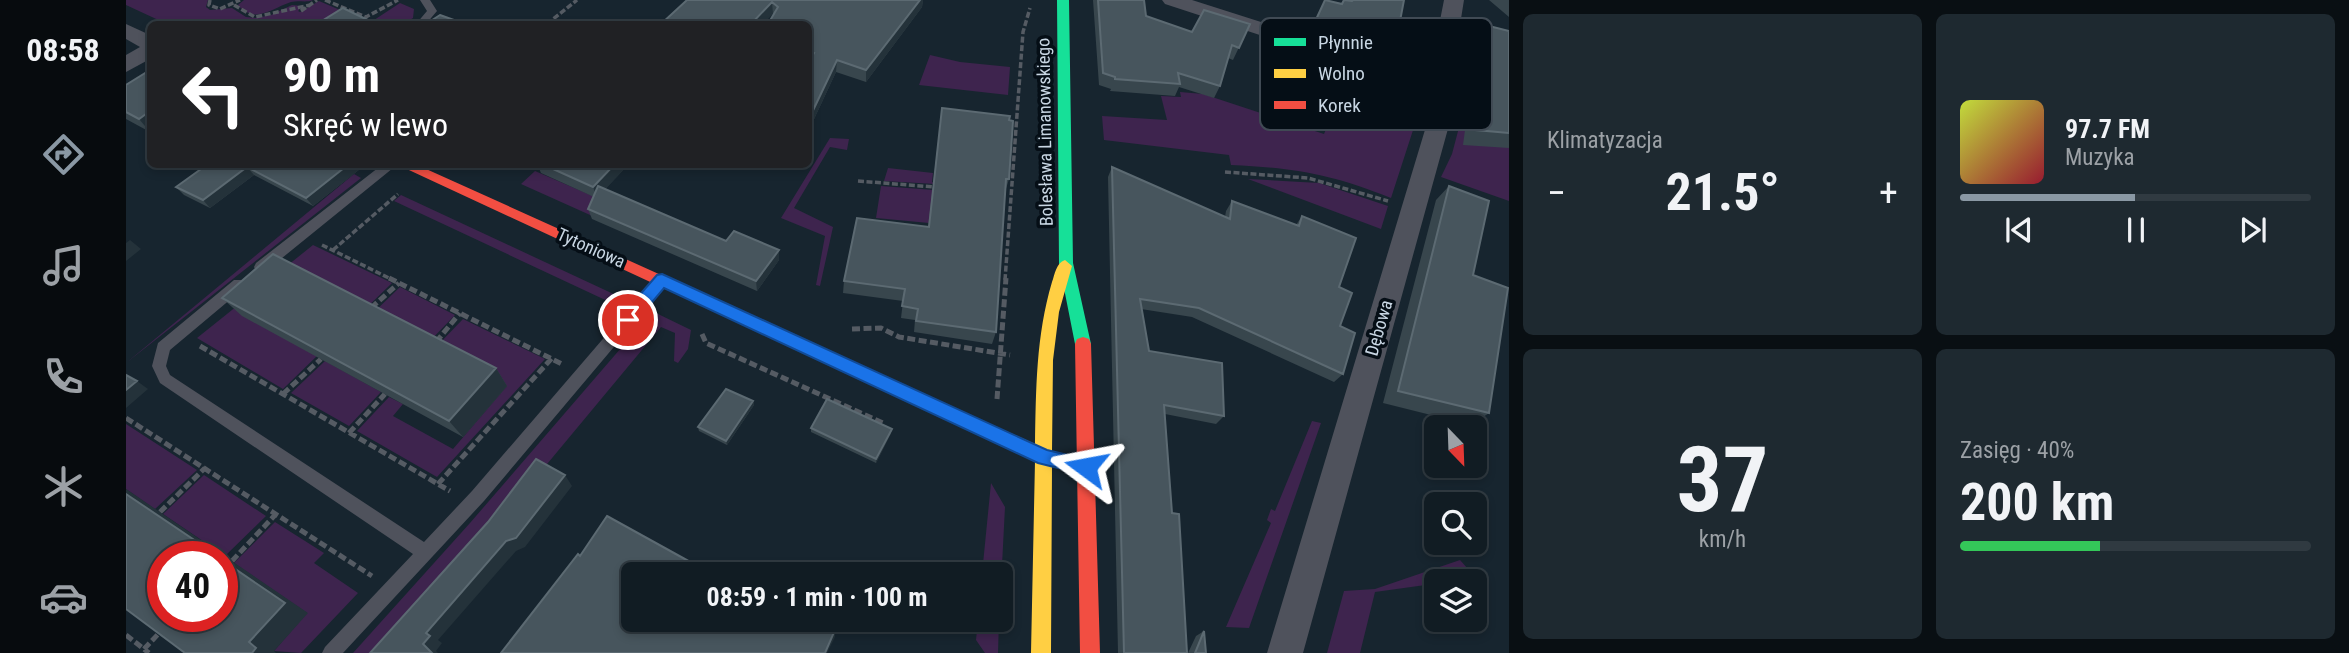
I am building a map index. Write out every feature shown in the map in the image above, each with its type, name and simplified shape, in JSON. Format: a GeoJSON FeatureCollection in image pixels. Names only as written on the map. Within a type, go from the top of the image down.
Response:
{"type":"FeatureCollection","features":[{"type":"Feature","properties":{"kind":"street","name":"Bolesława Limanowskiego"},"geometry":{"type":"LineString","coordinates":[[1063,0],[1066,264],[1083,340],[1090,653]]}},
{"type":"Feature","properties":{"kind":"street"},"geometry":{"type":"LineString","coordinates":[[1172,0],[1260,28]]}},
{"type":"Feature","properties":{"kind":"street","name":"Dębowa"},"geometry":{"type":"LineString","coordinates":[[1454,0],[1458,18]]}},
{"type":"Feature","properties":{"kind":"street"},"geometry":{"type":"LineString","coordinates":[[126,30],[147,41]]}},
{"type":"Feature","properties":{"kind":"street"},"geometry":{"type":"LineString","coordinates":[[126,65],[147,52]]}},
{"type":"Feature","properties":{"kind":"street","name":"Dębowa"},"geometry":{"type":"LineString","coordinates":[[1285,653],[1436,130]]}},
{"type":"Feature","properties":{"kind":"street","name":"Tytoniowa"},"geometry":{"type":"LineString","coordinates":[[411,168],[662,280],[1044,457],[1086,467]]}},
{"type":"Feature","properties":{"kind":"street","name":"Bolesława Limanowskiego"},"geometry":{"type":"LineString","coordinates":[[1041,653],[1046,339],[1066,264]]}},
{"type":"Feature","properties":{"kind":"lane"},"geometry":{"type":"LineString","coordinates":[[424,21],[432,11],[425,0]]}},
{"type":"Feature","properties":{"kind":"lane"},"geometry":{"type":"LineString","coordinates":[[387,168],[169,340],[163,347],[159,366],[165,379],[426,553]]}},
{"type":"Feature","properties":{"kind":"lane"},"geometry":{"type":"LineString","coordinates":[[331,653],[471,503],[662,280]]}},
{"type":"Feature","properties":{"kind":"path"},"geometry":{"type":"LineString","coordinates":[[210,0],[209,5],[215,9],[234,5],[240,0]]}},
{"type":"Feature","properties":{"kind":"path"},"geometry":{"type":"LineString","coordinates":[[301,11],[317,0]]}},
{"type":"Feature","properties":{"kind":"path"},"geometry":{"type":"LineString","coordinates":[[325,0],[366,17]]}},
{"type":"Feature","properties":{"kind":"path"},"geometry":{"type":"LineString","coordinates":[[360,21],[398,0]]}},
{"type":"Feature","properties":{"kind":"path"},"geometry":{"type":"LineString","coordinates":[[551,21],[577,0]]}},
{"type":"Feature","properties":{"kind":"path"},"geometry":{"type":"LineString","coordinates":[[234,5],[246,15],[256,17],[292,3],[310,5]]}},
{"type":"Feature","properties":{"kind":"path"},"geometry":{"type":"LineString","coordinates":[[1225,172],[1310,176],[1349,186],[1413,211]]}},
{"type":"Feature","properties":{"kind":"path"},"geometry":{"type":"LineString","coordinates":[[858,181],[934,187]]}},
{"type":"Feature","properties":{"kind":"path"},"geometry":{"type":"LineString","coordinates":[[333,250],[401,191]]}},
{"type":"Feature","properties":{"kind":"path"},"geometry":{"type":"LineString","coordinates":[[314,240],[570,367]]}},
{"type":"Feature","properties":{"kind":"path"},"geometry":{"type":"LineString","coordinates":[[367,313],[399,283]]}},
{"type":"Feature","properties":{"kind":"path"},"geometry":{"type":"LineString","coordinates":[[431,346],[460,313]]}},
{"type":"Feature","properties":{"kind":"path"},"geometry":{"type":"LineString","coordinates":[[188,339],[471,503]]}},
{"type":"Feature","properties":{"kind":"path"},"geometry":{"type":"LineString","coordinates":[[438,484],[552,358]]}},
{"type":"Feature","properties":{"kind":"path"},"geometry":{"type":"LineString","coordinates":[[283,394],[321,359]]}},
{"type":"Feature","properties":{"kind":"path"},"geometry":{"type":"LineString","coordinates":[[348,433],[385,394]]}},
{"type":"Feature","properties":{"kind":"path"},"geometry":{"type":"LineString","coordinates":[[126,418],[379,580]]}},
{"type":"Feature","properties":{"kind":"path"},"geometry":{"type":"LineString","coordinates":[[160,512],[205,468]]}},
{"type":"Feature","properties":{"kind":"path"},"geometry":{"type":"LineString","coordinates":[[238,555],[276,514]]}},
{"type":"Feature","properties":{"kind":"path"},"geometry":{"type":"LineString","coordinates":[[126,635],[147,651],[161,632]]}},
{"type":"Feature","properties":{"kind":"shaded area"},"geometry":{"type":"Polygon","coordinates":[[[126,0],[208,0],[206,7],[210,10],[232,8],[246,17],[256,18],[271,15],[292,5],[303,6],[298,11],[300,12],[319,1],[354,16],[346,21],[161,21],[126,5],[126,0]]]}},
{"type":"Feature","properties":{"kind":"shaded area"},"geometry":{"type":"Polygon","coordinates":[[[244,0],[313,0],[291,2],[264,13],[251,14],[238,5],[244,0]]]}},
{"type":"Feature","properties":{"kind":"shaded area"},"geometry":{"type":"Polygon","coordinates":[[[400,3],[414,9],[413,18],[408,21],[373,21],[400,3]]]}},
{"type":"Feature","properties":{"kind":"shaded area"},"geometry":{"type":"Polygon","coordinates":[[[930,55],[960,62],[1010,67],[1008,95],[919,85],[930,55]]]}},
{"type":"Feature","properties":{"kind":"shaded area"},"geometry":{"type":"Polygon","coordinates":[[[1180,92],[1203,94],[1260,113],[1260,130],[1312,130],[1324,134],[1326,130],[1413,130],[1391,198],[1349,183],[1312,174],[1231,165],[1229,155],[1104,140],[1102,116],[1167,120],[1161,96],[1181,97],[1180,92]]]}},
{"type":"Feature","properties":{"kind":"shaded area"},"geometry":{"type":"Polygon","coordinates":[[[1458,130],[1483,130],[1509,148],[1509,201],[1441,177],[1452,154],[1458,130]]]}},
{"type":"Feature","properties":{"kind":"shaded area"},"geometry":{"type":"Polygon","coordinates":[[[830,138],[849,139],[847,150],[830,147],[794,208],[833,227],[820,286],[816,285],[825,236],[781,218],[830,138]]]}},
{"type":"Feature","properties":{"kind":"shaded area"},"geometry":{"type":"Polygon","coordinates":[[[888,168],[933,173],[932,182],[935,184],[884,181],[888,168]]]}},
{"type":"Feature","properties":{"kind":"shaded area"},"geometry":{"type":"Polygon","coordinates":[[[535,171],[602,200],[599,219],[521,184],[535,171]]]}},
{"type":"Feature","properties":{"kind":"shaded area"},"geometry":{"type":"Polygon","coordinates":[[[354,174],[361,178],[126,363],[354,174]]]}},
{"type":"Feature","properties":{"kind":"shaded area"},"geometry":{"type":"Polygon","coordinates":[[[1248,179],[1319,183],[1388,206],[1381,229],[1248,179]]]}},
{"type":"Feature","properties":{"kind":"shaded area"},"geometry":{"type":"Polygon","coordinates":[[[881,186],[934,190],[929,223],[876,218],[881,186]]]}},
{"type":"Feature","properties":{"kind":"shaded area"},"geometry":{"type":"Polygon","coordinates":[[[401,195],[620,297],[620,303],[616,305],[394,201],[401,195]]]}},
{"type":"Feature","properties":{"kind":"shaded area"},"geometry":{"type":"Polygon","coordinates":[[[313,245],[392,283],[283,389],[197,338],[313,245]]]}},
{"type":"Feature","properties":{"kind":"shaded area"},"geometry":{"type":"Polygon","coordinates":[[[400,287],[455,315],[427,344],[371,315],[400,287]]]}},
{"type":"Feature","properties":{"kind":"shaded area"},"geometry":{"type":"Polygon","coordinates":[[[656,313],[691,330],[688,349],[678,363],[674,361],[675,333],[661,327],[390,653],[353,653],[470,523],[646,319],[656,313]]]}},
{"type":"Feature","properties":{"kind":"shaded area"},"geometry":{"type":"Polygon","coordinates":[[[463,319],[545,359],[437,477],[357,431],[389,397],[403,404],[393,416],[453,449],[507,386],[435,348],[463,319]]]}},
{"type":"Feature","properties":{"kind":"shaded area"},"geometry":{"type":"Polygon","coordinates":[[[325,361],[381,392],[349,426],[291,393],[325,361]]]}},
{"type":"Feature","properties":{"kind":"shaded area"},"geometry":{"type":"Polygon","coordinates":[[[1312,421],[1321,423],[1249,628],[1226,627],[1271,523],[1267,520],[1271,509],[1275,511],[1312,421]]]}},
{"type":"Feature","properties":{"kind":"shaded area"},"geometry":{"type":"Polygon","coordinates":[[[126,424],[197,470],[155,509],[126,489],[126,424]]]}},
{"type":"Feature","properties":{"kind":"shaded area"},"geometry":{"type":"Polygon","coordinates":[[[204,475],[266,516],[238,543],[238,541],[203,541],[163,514],[204,475]]]}},
{"type":"Feature","properties":{"kind":"shaded area"},"geometry":{"type":"Polygon","coordinates":[[[991,483],[1005,507],[1002,562],[983,562],[991,483]]]}},
{"type":"Feature","properties":{"kind":"shaded area"},"geometry":{"type":"Polygon","coordinates":[[[275,522],[324,553],[314,563],[358,593],[301,653],[274,651],[307,613],[238,566],[238,559],[275,522]]]}},
{"type":"Feature","properties":{"kind":"shaded area"},"geometry":{"type":"Polygon","coordinates":[[[1460,560],[1468,569],[1434,569],[1460,560]]]}},
{"type":"Feature","properties":{"kind":"shaded area"},"geometry":{"type":"Polygon","coordinates":[[[1424,572],[1424,585],[1375,592],[1360,653],[1327,653],[1344,591],[1375,589],[1424,572]]]}},
{"type":"Feature","properties":{"kind":"shaded area"},"geometry":{"type":"Polygon","coordinates":[[[977,632],[999,632],[998,653],[985,653],[976,640],[977,632]]]}},
{"type":"Feature","properties":{"kind":"building"},"geometry":{"type":"Polygon","coordinates":[[[687,0],[920,0],[866,70],[837,60],[812,113],[812,21],[770,21],[778,7],[772,2],[754,21],[664,21],[687,0]]]}},
{"type":"Feature","properties":{"kind":"building"},"geometry":{"type":"Polygon","coordinates":[[[1098,0],[1144,0],[1146,16],[1192,32],[1204,10],[1250,24],[1239,48],[1232,45],[1220,86],[1178,73],[1180,84],[1115,79],[1103,73],[1098,0]]]}},
{"type":"Feature","properties":{"kind":"building"},"geometry":{"type":"Polygon","coordinates":[[[1325,0],[1342,4],[1344,0],[1404,0],[1401,18],[1317,18],[1325,0]]]}},
{"type":"Feature","properties":{"kind":"building"},"geometry":{"type":"Polygon","coordinates":[[[343,8],[370,21],[322,21],[343,8]]]}},
{"type":"Feature","properties":{"kind":"building"},"geometry":{"type":"Polygon","coordinates":[[[440,15],[457,21],[431,21],[440,15]]]}},
{"type":"Feature","properties":{"kind":"building"},"geometry":{"type":"Polygon","coordinates":[[[1492,27],[1509,31],[1509,133],[1476,130],[1492,130],[1492,27]]]}},
{"type":"Feature","properties":{"kind":"building"},"geometry":{"type":"Polygon","coordinates":[[[147,72],[147,113],[139,119],[126,112],[126,85],[147,72]]]}},
{"type":"Feature","properties":{"kind":"building"},"geometry":{"type":"Polygon","coordinates":[[[942,108],[1010,116],[1009,120],[1013,121],[1009,179],[1006,179],[996,332],[916,321],[918,309],[902,306],[905,289],[844,281],[857,218],[929,227],[942,108]]]}},
{"type":"Feature","properties":{"kind":"building"},"geometry":{"type":"Polygon","coordinates":[[[1112,167],[1230,219],[1232,201],[1299,226],[1302,216],[1356,238],[1339,287],[1352,293],[1340,326],[1355,333],[1343,374],[1199,308],[1140,299],[1149,351],[1222,363],[1224,416],[1164,405],[1172,513],[1179,514],[1187,653],[1124,653],[1112,167]]]}},
{"type":"Feature","properties":{"kind":"building"},"geometry":{"type":"Polygon","coordinates":[[[202,168],[246,168],[203,200],[176,187],[202,168]]]}},
{"type":"Feature","properties":{"kind":"building"},"geometry":{"type":"Polygon","coordinates":[[[249,168],[344,168],[306,198],[249,168]]]}},
{"type":"Feature","properties":{"kind":"building"},"geometry":{"type":"Polygon","coordinates":[[[551,168],[611,168],[593,187],[551,168]]]}},
{"type":"Feature","properties":{"kind":"building"},"geometry":{"type":"Polygon","coordinates":[[[598,186],[726,241],[734,231],[779,250],[756,281],[588,209],[598,186]]]}},
{"type":"Feature","properties":{"kind":"building"},"geometry":{"type":"Polygon","coordinates":[[[1449,186],[1489,201],[1473,275],[1508,288],[1489,413],[1398,391],[1449,186]]]}},
{"type":"Feature","properties":{"kind":"building"},"geometry":{"type":"Polygon","coordinates":[[[273,254],[496,368],[449,421],[222,298],[273,254]]]}},
{"type":"Feature","properties":{"kind":"building"},"geometry":{"type":"Polygon","coordinates":[[[126,375],[137,381],[126,390],[126,375]]]}},
{"type":"Feature","properties":{"kind":"building"},"geometry":{"type":"Polygon","coordinates":[[[726,389],[753,401],[726,441],[698,427],[726,389]]]}},
{"type":"Feature","properties":{"kind":"building"},"geometry":{"type":"Polygon","coordinates":[[[827,399],[892,429],[876,459],[811,428],[827,399]]]}},
{"type":"Feature","properties":{"kind":"building"},"geometry":{"type":"Polygon","coordinates":[[[536,459],[565,475],[516,538],[506,541],[426,633],[430,636],[423,644],[432,653],[370,653],[488,522],[536,459]]]}},
{"type":"Feature","properties":{"kind":"building"},"geometry":{"type":"Polygon","coordinates":[[[126,494],[196,541],[147,541],[147,625],[126,609],[126,494]]]}},
{"type":"Feature","properties":{"kind":"building"},"geometry":{"type":"Polygon","coordinates":[[[607,516],[690,562],[621,562],[621,632],[834,632],[825,653],[501,653],[578,554],[580,556],[607,516]]]}},
{"type":"Feature","properties":{"kind":"building"},"geometry":{"type":"Polygon","coordinates":[[[238,571],[285,603],[249,642],[256,648],[252,653],[185,653],[157,632],[238,632],[238,571]]]}},
{"type":"Feature","properties":{"kind":"building"},"geometry":{"type":"Polygon","coordinates":[[[1204,631],[1206,653],[1195,653],[1204,631]]]}},
{"type":"Feature","properties":{"kind":"traffic: fast"},"geometry":{"type":"LineString","coordinates":[[1063,0],[1066,263],[1083,344]]}},
{"type":"Feature","properties":{"kind":"traffic: slow"},"geometry":{"type":"LineString","coordinates":[[1041,653],[1045,360],[1051,312],[1065,266]]}},
{"type":"Feature","properties":{"kind":"traffic: slow"},"geometry":{"type":"LineString","coordinates":[[932,405],[1044,457],[1086,467]]}},
{"type":"Feature","properties":{"kind":"traffic: jam"},"geometry":{"type":"LineString","coordinates":[[411,168],[932,405]]}},
{"type":"Feature","properties":{"kind":"traffic: jam"},"geometry":{"type":"LineString","coordinates":[[1083,344],[1090,653]]}},
{"type":"Feature","properties":{"kind":"route"},"geometry":{"type":"LineString","coordinates":[[628,320],[662,280],[1044,457],[1086,467]]}}]}
